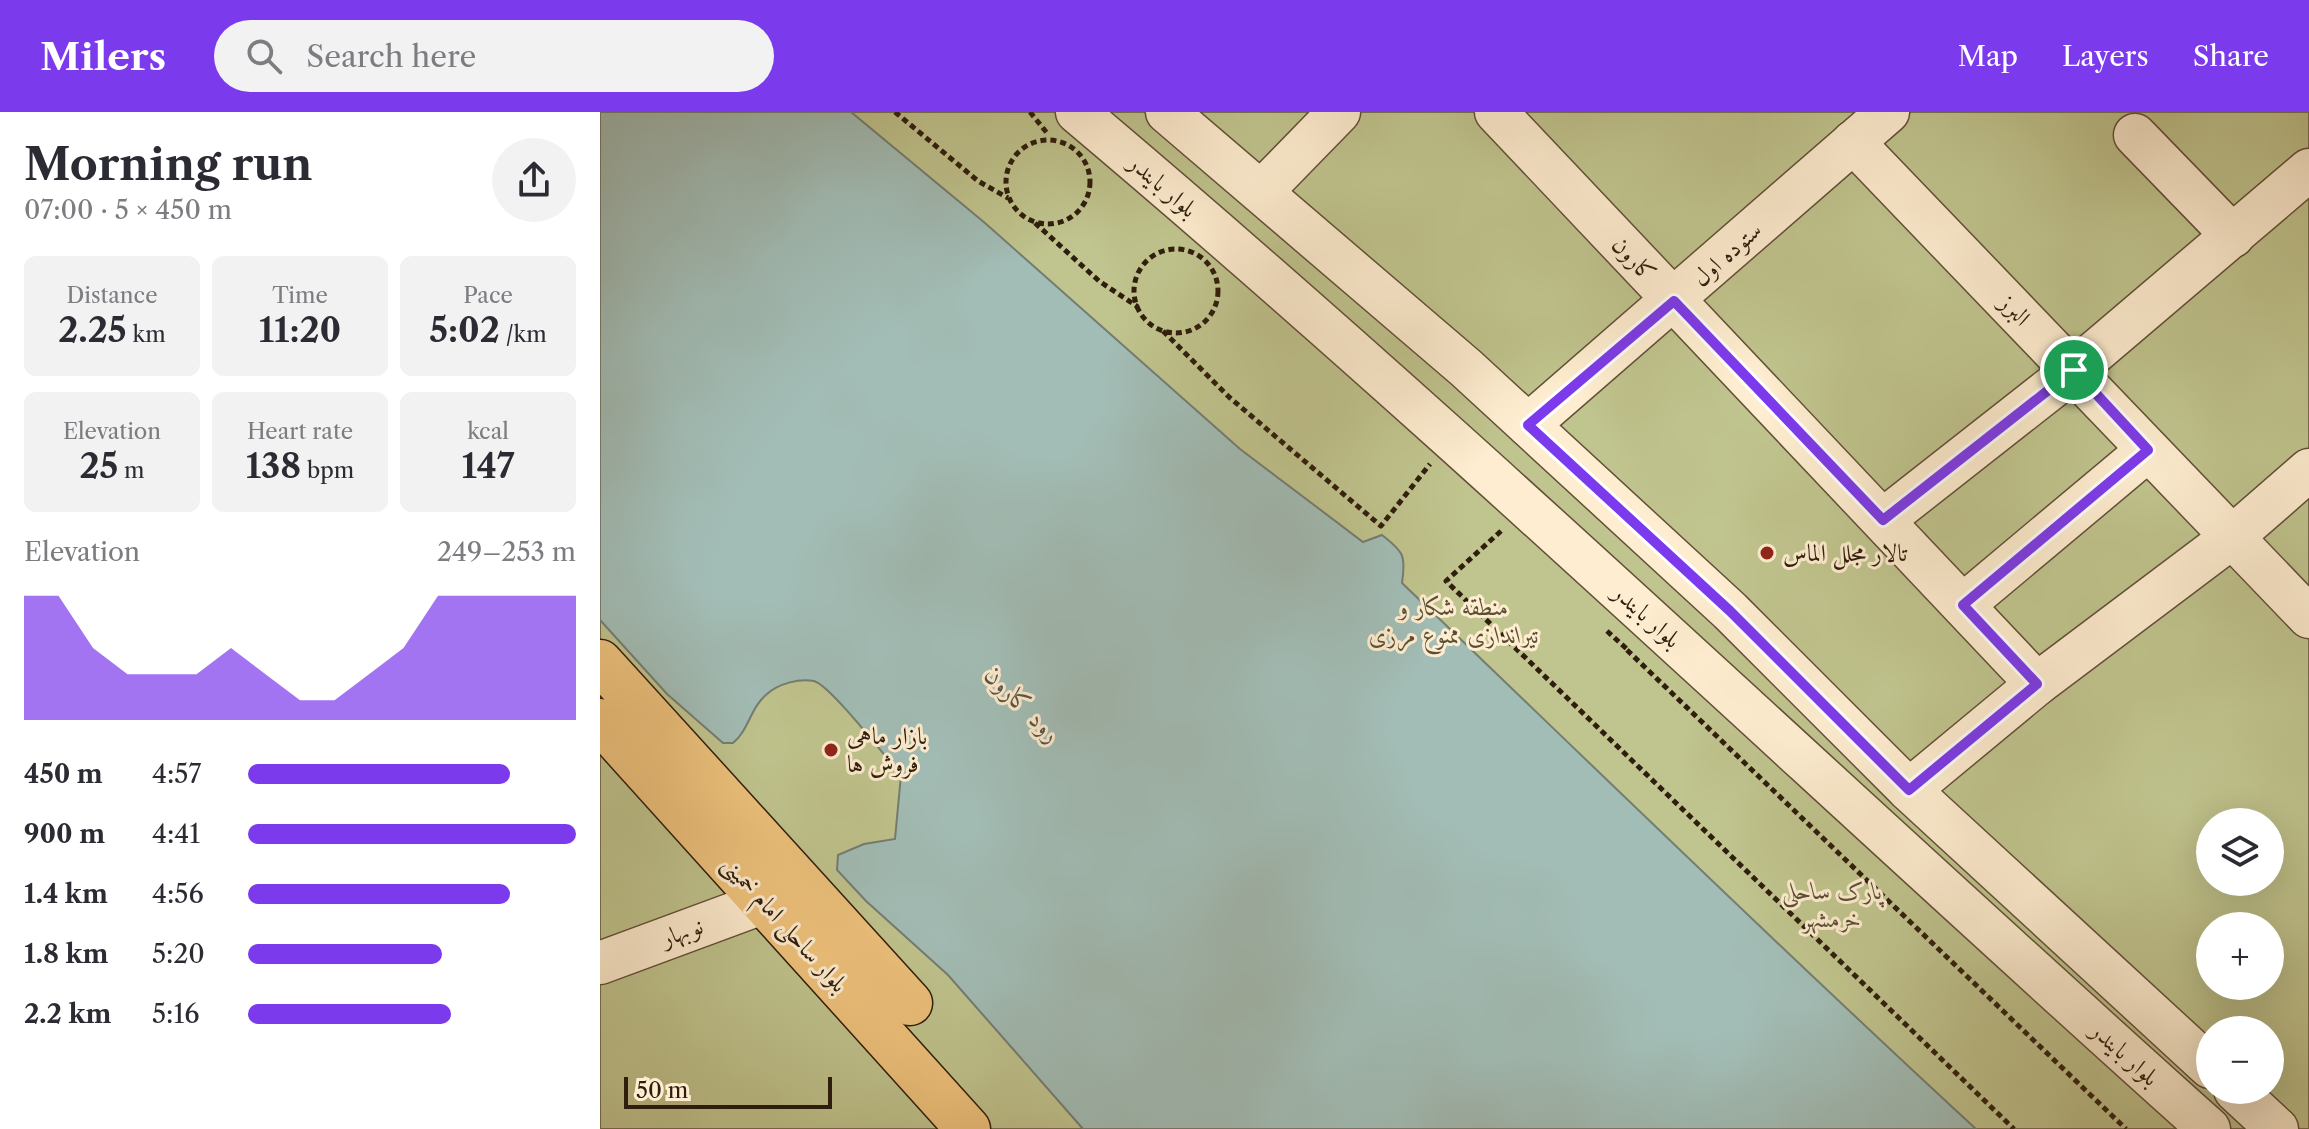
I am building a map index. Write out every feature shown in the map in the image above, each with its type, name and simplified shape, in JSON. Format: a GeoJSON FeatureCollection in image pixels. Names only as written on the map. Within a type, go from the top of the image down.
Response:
{"type":"FeatureCollection","features":[{"type":"Feature","properties":{"kind":"main road","name":"بلوار ساحلی امام خمینی"},"geometry":{"type":"LineString","coordinates":[[600,662],[910,1003]]}},
{"type":"Feature","properties":{"kind":"main road","name":"بلوار ساحلی امام خمینی"},"geometry":{"type":"LineString","coordinates":[[608,740],[765,902],[968,1129]]}},
{"type":"Feature","properties":{"kind":"street"},"geometry":{"type":"LineString","coordinates":[[1261,192],[1339,112]]}},
{"type":"Feature","properties":{"kind":"street","name":"کارون"},"geometry":{"type":"LineString","coordinates":[[1496,112],[2037,684]]}},
{"type":"Feature","properties":{"kind":"street","name":"ستوده اول"},"geometry":{"type":"LineString","coordinates":[[1528,425],[1888,112]]}},
{"type":"Feature","properties":{"kind":"street","name":"بلوار بایندر"},"geometry":{"type":"LineString","coordinates":[[1179,122],[1528,425],[1730,611],[1909,790],[2196,1054]]}},
{"type":"Feature","properties":{"kind":"street"},"geometry":{"type":"LineString","coordinates":[[1153,176],[1179,122]]}},
{"type":"Feature","properties":{"kind":"street","name":"بلوار بایندر"},"geometry":{"type":"LineString","coordinates":[[1065,126],[1153,176],[1690,655],[1944,891],[2209,1129]]}},
{"type":"Feature","properties":{"kind":"street"},"geometry":{"type":"LineString","coordinates":[[2135,135],[2233,236]]}},
{"type":"Feature","properties":{"kind":"street","name":"البرز"},"geometry":{"type":"LineString","coordinates":[[1853,142],[2309,617]]}},
{"type":"Feature","properties":{"kind":"street"},"geometry":{"type":"LineString","coordinates":[[1883,520],[2074,370],[2309,170]]}},
{"type":"Feature","properties":{"kind":"street"},"geometry":{"type":"LineString","coordinates":[[1963,605],[2148,450]]}},
{"type":"Feature","properties":{"kind":"street"},"geometry":{"type":"LineString","coordinates":[[1909,790],[2037,684],[2231,538],[2309,470]]}},
{"type":"Feature","properties":{"kind":"street"},"geometry":{"type":"LineString","coordinates":[[1944,891],[1978,853]]}},
{"type":"Feature","properties":{"kind":"street","name":"نوبهار"},"geometry":{"type":"LineString","coordinates":[[600,963],[765,902]]}},
{"type":"Feature","properties":{"kind":"street"},"geometry":{"type":"LineString","coordinates":[[2250,1104],[2277,1129]]}},
{"type":"Feature","properties":{"kind":"path"},"geometry":{"type":"LineString","coordinates":[[895,112],[978,181],[1009,199],[1020,213],[1035,222],[1099,281],[1138,307]]}},
{"type":"Feature","properties":{"kind":"path"},"geometry":{"type":"LineString","coordinates":[[1030,112],[1065,126]]}},
{"type":"Feature","properties":{"kind":"path"},"geometry":{"type":"LineString","coordinates":[[1009,199],[1005,182],[1014,157],[1035,141],[1065,126]]}},
{"type":"Feature","properties":{"kind":"path"},"geometry":{"type":"LineString","coordinates":[[1035,222],[1052,224],[1069,219],[1082,207],[1089,191],[1089,173],[1082,157],[1069,146],[1065,126]]}},
{"type":"Feature","properties":{"kind":"path"},"geometry":{"type":"LineString","coordinates":[[1163,331],[1181,333],[1197,327],[1210,316],[1218,300],[1218,282],[1211,266],[1197,254],[1181,248],[1163,250],[1148,259],[1137,273],[1134,290],[1138,307],[1148,322],[1163,331],[1229,397],[1381,526],[1434,459]]}},
{"type":"Feature","properties":{"kind":"path"},"geometry":{"type":"LineString","coordinates":[[1501,531],[1446,581],[2014,1129]]}},
{"type":"Feature","properties":{"kind":"path"},"geometry":{"type":"LineString","coordinates":[[1627,650],[2126,1129]]}},
{"type":"Feature","properties":{"kind":"green space","name":"منطقه شکار و تیراندازی ممنوع مرزی"},"geometry":{"type":"Polygon","coordinates":[[[600,112],[2309,112],[2309,1129],[600,1129],[600,112]]]}},
{"type":"Feature","properties":{"kind":"water","name":"رود کارون"},"geometry":{"type":"Polygon","coordinates":[[[600,112],[851,112],[985,223],[1240,449],[1363,542],[1382,535],[1395,546],[1403,560],[1402,583],[1759,926],[1976,1129],[1083,1129],[948,975],[866,901],[837,870],[838,855],[864,844],[895,839],[901,775],[845,708],[814,681],[789,683],[772,690],[761,700],[733,743],[723,743],[667,694],[600,620],[600,112]]]}},
{"type":"Feature","properties":{"kind":"place","name":"تالار مجلل الماس"},"geometry":{"type":"Point","coordinates":[1767,553]}},
{"type":"Feature","properties":{"kind":"place","name":"بازار ماهی فروش ها"},"geometry":{"type":"Point","coordinates":[831,750]}},
{"type":"Feature","properties":{"kind":"route"},"geometry":{"type":"LineString","coordinates":[[1674,301],[1883,520],[2074,370],[2148,450],[1963,605],[2037,684],[1909,790],[1730,611],[1528,425],[1674,301]]}},
{"type":"Feature","properties":{"kind":"park label","name":"پارک ساحلی خرمشهر"},"geometry":{"type":"Point","coordinates":[1832,905]}}]}
